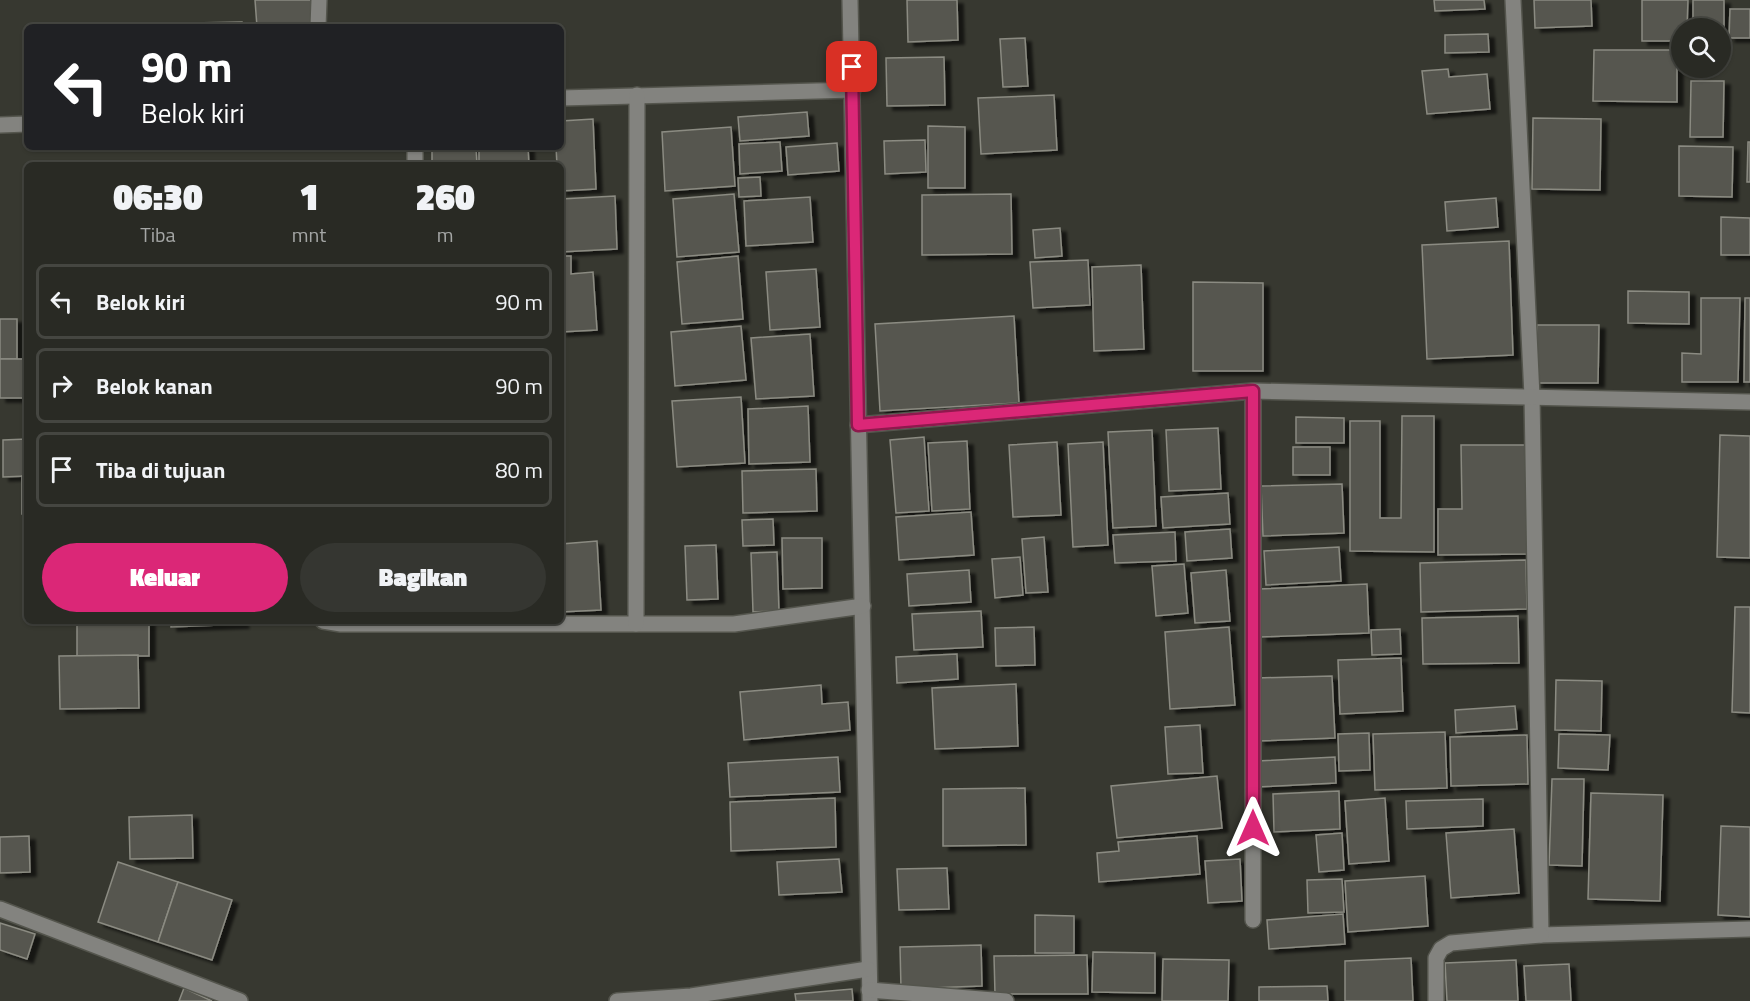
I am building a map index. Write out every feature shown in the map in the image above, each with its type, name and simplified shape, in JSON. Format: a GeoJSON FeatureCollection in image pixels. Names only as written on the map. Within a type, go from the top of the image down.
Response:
{"type":"FeatureCollection","features":[{"type":"Feature","properties":{"kind":"street"},"geometry":{"type":"LineString","coordinates":[[318,24],[319,0]]}},
{"type":"Feature","properties":{"kind":"street"},"geometry":{"type":"LineString","coordinates":[[850,0],[869,996],[1006,1001]]}},
{"type":"Feature","properties":{"kind":"street"},"geometry":{"type":"LineString","coordinates":[[1513,0],[1532,396],[1541,935]]}},
{"type":"Feature","properties":{"kind":"street"},"geometry":{"type":"LineString","coordinates":[[564,98],[853,90]]}},
{"type":"Feature","properties":{"kind":"street"},"geometry":{"type":"LineString","coordinates":[[636,624],[637,95]]}},
{"type":"Feature","properties":{"kind":"street"},"geometry":{"type":"LineString","coordinates":[[0,125],[24,124]]}},
{"type":"Feature","properties":{"kind":"street"},"geometry":{"type":"LineString","coordinates":[[858,425],[1253,391],[1750,402]]}},
{"type":"Feature","properties":{"kind":"street"},"geometry":{"type":"LineString","coordinates":[[1253,391],[1253,920]]}},
{"type":"Feature","properties":{"kind":"street"},"geometry":{"type":"LineString","coordinates":[[341,624],[734,624],[863,606]]}},
{"type":"Feature","properties":{"kind":"street"},"geometry":{"type":"LineString","coordinates":[[0,909],[240,1001]]}},
{"type":"Feature","properties":{"kind":"street"},"geometry":{"type":"LineString","coordinates":[[1436,1001],[1436,958],[1441,949],[1451,943],[1541,935],[1750,929]]}},
{"type":"Feature","properties":{"kind":"street"},"geometry":{"type":"LineString","coordinates":[[617,1001],[692,996],[868,969]]}},
{"type":"Feature","properties":{"kind":"building"},"geometry":{"type":"Polygon","coordinates":[[[255,0],[311,0],[313,24],[257,24],[255,0]]]}},
{"type":"Feature","properties":{"kind":"building"},"geometry":{"type":"Polygon","coordinates":[[[907,0],[957,0],[958,40],[908,42],[907,0]]]}},
{"type":"Feature","properties":{"kind":"building"},"geometry":{"type":"Polygon","coordinates":[[[1434,0],[1484,0],[1485,9],[1435,11],[1434,0]]]}},
{"type":"Feature","properties":{"kind":"building"},"geometry":{"type":"Polygon","coordinates":[[[1534,0],[1591,0],[1592,26],[1535,28],[1534,0]]]}},
{"type":"Feature","properties":{"kind":"building"},"geometry":{"type":"Polygon","coordinates":[[[1642,0],[1688,0],[1687,18],[1671,18],[1671,41],[1642,41],[1642,0]]]}},
{"type":"Feature","properties":{"kind":"building"},"geometry":{"type":"Polygon","coordinates":[[[1693,0],[1724,0],[1724,18],[1693,18],[1693,0]]]}},
{"type":"Feature","properties":{"kind":"building"},"geometry":{"type":"Polygon","coordinates":[[[1730,9],[1750,9],[1750,38],[1731,38],[1730,9]]]}},
{"type":"Feature","properties":{"kind":"building"},"geometry":{"type":"Polygon","coordinates":[[[242,22],[242,24],[192,24],[242,22]]]}},
{"type":"Feature","properties":{"kind":"building"},"geometry":{"type":"Polygon","coordinates":[[[1488,34],[1489,52],[1445,53],[1445,35],[1488,34]]]}},
{"type":"Feature","properties":{"kind":"building"},"geometry":{"type":"Polygon","coordinates":[[[1025,38],[1028,86],[1003,87],[1000,39],[1025,38]]]}},
{"type":"Feature","properties":{"kind":"building"},"geometry":{"type":"Polygon","coordinates":[[[1594,50],[1671,50],[1671,78],[1677,78],[1677,102],[1593,101],[1594,50]]]}},
{"type":"Feature","properties":{"kind":"building"},"geometry":{"type":"Polygon","coordinates":[[[944,57],[945,105],[887,106],[886,58],[944,57]]]}},
{"type":"Feature","properties":{"kind":"building"},"geometry":{"type":"Polygon","coordinates":[[[1448,69],[1449,77],[1487,74],[1490,109],[1427,114],[1422,71],[1448,69]]]}},
{"type":"Feature","properties":{"kind":"building"},"geometry":{"type":"Polygon","coordinates":[[[1691,81],[1724,81],[1723,137],[1690,137],[1691,81]]]}},
{"type":"Feature","properties":{"kind":"building"},"geometry":{"type":"Polygon","coordinates":[[[1054,95],[1057,150],[981,154],[978,98],[1054,95]]]}},
{"type":"Feature","properties":{"kind":"building"},"geometry":{"type":"Polygon","coordinates":[[[807,112],[809,136],[740,141],[738,117],[807,112]]]}},
{"type":"Feature","properties":{"kind":"building"},"geometry":{"type":"Polygon","coordinates":[[[1533,118],[1601,119],[1600,190],[1532,189],[1533,118]]]}},
{"type":"Feature","properties":{"kind":"building"},"geometry":{"type":"Polygon","coordinates":[[[593,119],[596,189],[564,191],[564,162],[557,162],[556,150],[564,150],[564,121],[593,119]]]}},
{"type":"Feature","properties":{"kind":"building"},"geometry":{"type":"Polygon","coordinates":[[[928,126],[965,127],[965,188],[928,188],[928,126]]]}},
{"type":"Feature","properties":{"kind":"building"},"geometry":{"type":"Polygon","coordinates":[[[731,127],[735,186],[665,191],[662,132],[731,127]]]}},
{"type":"Feature","properties":{"kind":"building"},"geometry":{"type":"Polygon","coordinates":[[[925,140],[926,172],[885,174],[884,141],[925,140]]]}},
{"type":"Feature","properties":{"kind":"building"},"geometry":{"type":"Polygon","coordinates":[[[780,142],[782,171],[740,174],[739,144],[780,142]]]}},
{"type":"Feature","properties":{"kind":"building"},"geometry":{"type":"Polygon","coordinates":[[[1748,142],[1750,142],[1750,182],[1747,182],[1748,142]]]}},
{"type":"Feature","properties":{"kind":"building"},"geometry":{"type":"Polygon","coordinates":[[[837,143],[839,171],[788,175],[786,147],[837,143]]]}},
{"type":"Feature","properties":{"kind":"building"},"geometry":{"type":"Polygon","coordinates":[[[1679,146],[1733,147],[1732,197],[1679,196],[1679,146]]]}},
{"type":"Feature","properties":{"kind":"building"},"geometry":{"type":"Polygon","coordinates":[[[432,150],[476,150],[477,162],[432,162],[432,150]]]}},
{"type":"Feature","properties":{"kind":"building"},"geometry":{"type":"Polygon","coordinates":[[[479,150],[528,150],[529,162],[479,162],[479,150]]]}},
{"type":"Feature","properties":{"kind":"building"},"geometry":{"type":"Polygon","coordinates":[[[760,177],[761,196],[739,197],[738,178],[760,177]]]}},
{"type":"Feature","properties":{"kind":"building"},"geometry":{"type":"Polygon","coordinates":[[[734,194],[739,252],[677,257],[673,199],[734,194]]]}},
{"type":"Feature","properties":{"kind":"building"},"geometry":{"type":"Polygon","coordinates":[[[1011,194],[1012,254],[922,255],[922,195],[1011,194]]]}},
{"type":"Feature","properties":{"kind":"building"},"geometry":{"type":"Polygon","coordinates":[[[615,196],[617,249],[564,252],[564,199],[615,196]]]}},
{"type":"Feature","properties":{"kind":"building"},"geometry":{"type":"Polygon","coordinates":[[[810,197],[813,242],[746,246],[744,201],[810,197]]]}},
{"type":"Feature","properties":{"kind":"building"},"geometry":{"type":"Polygon","coordinates":[[[1496,198],[1498,227],[1447,231],[1445,202],[1496,198]]]}},
{"type":"Feature","properties":{"kind":"building"},"geometry":{"type":"Polygon","coordinates":[[[1721,217],[1750,218],[1750,255],[1721,255],[1721,217]]]}},
{"type":"Feature","properties":{"kind":"building"},"geometry":{"type":"Polygon","coordinates":[[[1060,228],[1062,256],[1035,258],[1033,230],[1060,228]]]}},
{"type":"Feature","properties":{"kind":"building"},"geometry":{"type":"Polygon","coordinates":[[[1509,241],[1513,355],[1427,359],[1422,245],[1509,241]]]}},
{"type":"Feature","properties":{"kind":"building"},"geometry":{"type":"Polygon","coordinates":[[[564,256],[571,256],[571,274],[593,272],[597,330],[564,332],[564,256]]]}},
{"type":"Feature","properties":{"kind":"building"},"geometry":{"type":"Polygon","coordinates":[[[738,256],[743,319],[682,324],[677,262],[738,256]]]}},
{"type":"Feature","properties":{"kind":"building"},"geometry":{"type":"Polygon","coordinates":[[[1088,260],[1090,305],[1033,308],[1030,262],[1088,260]]]}},
{"type":"Feature","properties":{"kind":"building"},"geometry":{"type":"Polygon","coordinates":[[[1141,265],[1144,349],[1094,351],[1092,267],[1141,265]]]}},
{"type":"Feature","properties":{"kind":"building"},"geometry":{"type":"Polygon","coordinates":[[[816,269],[820,327],[770,330],[766,272],[816,269]]]}},
{"type":"Feature","properties":{"kind":"building"},"geometry":{"type":"Polygon","coordinates":[[[1193,282],[1263,283],[1263,371],[1193,371],[1193,282]]]}},
{"type":"Feature","properties":{"kind":"building"},"geometry":{"type":"Polygon","coordinates":[[[1628,291],[1689,292],[1689,324],[1628,323],[1628,291]]]}},
{"type":"Feature","properties":{"kind":"building"},"geometry":{"type":"Polygon","coordinates":[[[1701,298],[1740,298],[1738,382],[1682,382],[1682,353],[1701,354],[1701,298]]]}},
{"type":"Feature","properties":{"kind":"building"},"geometry":{"type":"Polygon","coordinates":[[[1745,298],[1750,298],[1750,382],[1744,382],[1745,298]]]}},
{"type":"Feature","properties":{"kind":"building"},"geometry":{"type":"Polygon","coordinates":[[[1014,316],[1019,403],[880,411],[875,324],[1014,316]]]}},
{"type":"Feature","properties":{"kind":"building"},"geometry":{"type":"Polygon","coordinates":[[[0,319],[17,319],[17,359],[0,359],[0,319]]]}},
{"type":"Feature","properties":{"kind":"building"},"geometry":{"type":"Polygon","coordinates":[[[1537,325],[1599,325],[1598,383],[1537,383],[1537,325]]]}},
{"type":"Feature","properties":{"kind":"building"},"geometry":{"type":"Polygon","coordinates":[[[741,326],[746,380],[675,386],[671,332],[741,326]]]}},
{"type":"Feature","properties":{"kind":"building"},"geometry":{"type":"Polygon","coordinates":[[[810,334],[814,396],[756,399],[751,338],[810,334]]]}},
{"type":"Feature","properties":{"kind":"building"},"geometry":{"type":"Polygon","coordinates":[[[0,359],[24,359],[24,398],[0,398],[0,359]]]}},
{"type":"Feature","properties":{"kind":"building"},"geometry":{"type":"Polygon","coordinates":[[[741,397],[745,463],[677,467],[672,401],[741,397]]]}},
{"type":"Feature","properties":{"kind":"building"},"geometry":{"type":"Polygon","coordinates":[[[808,406],[810,462],[749,464],[748,409],[808,406]]]}},
{"type":"Feature","properties":{"kind":"building"},"geometry":{"type":"Polygon","coordinates":[[[1402,416],[1434,416],[1434,552],[1350,551],[1350,421],[1380,421],[1380,518],[1401,518],[1402,416]]]}},
{"type":"Feature","properties":{"kind":"building"},"geometry":{"type":"Polygon","coordinates":[[[1296,417],[1344,418],[1344,443],[1296,443],[1296,417]]]}},
{"type":"Feature","properties":{"kind":"building"},"geometry":{"type":"Polygon","coordinates":[[[1218,428],[1221,489],[1169,491],[1166,430],[1218,428]]]}},
{"type":"Feature","properties":{"kind":"building"},"geometry":{"type":"Polygon","coordinates":[[[1152,430],[1156,526],[1113,528],[1108,432],[1152,430]]]}},
{"type":"Feature","properties":{"kind":"building"},"geometry":{"type":"Polygon","coordinates":[[[1720,435],[1750,436],[1750,558],[1717,557],[1720,435]]]}},
{"type":"Feature","properties":{"kind":"building"},"geometry":{"type":"Polygon","coordinates":[[[924,437],[929,511],[896,513],[890,440],[924,437]]]}},
{"type":"Feature","properties":{"kind":"building"},"geometry":{"type":"Polygon","coordinates":[[[24,439],[24,476],[3,477],[3,440],[24,439]]]}},
{"type":"Feature","properties":{"kind":"building"},"geometry":{"type":"Polygon","coordinates":[[[967,441],[970,509],[932,511],[928,443],[967,441]]]}},
{"type":"Feature","properties":{"kind":"building"},"geometry":{"type":"Polygon","coordinates":[[[1057,442],[1061,515],[1013,517],[1009,445],[1057,442]]]}},
{"type":"Feature","properties":{"kind":"building"},"geometry":{"type":"Polygon","coordinates":[[[1103,442],[1108,545],[1073,547],[1068,444],[1103,442]]]}},
{"type":"Feature","properties":{"kind":"building"},"geometry":{"type":"Polygon","coordinates":[[[1461,445],[1526,445],[1527,554],[1438,555],[1438,509],[1462,509],[1461,445]]]}},
{"type":"Feature","properties":{"kind":"building"},"geometry":{"type":"Polygon","coordinates":[[[1293,447],[1330,447],[1330,475],[1293,475],[1293,447]]]}},
{"type":"Feature","properties":{"kind":"building"},"geometry":{"type":"Polygon","coordinates":[[[816,469],[817,511],[743,513],[742,471],[816,469]]]}},
{"type":"Feature","properties":{"kind":"building"},"geometry":{"type":"Polygon","coordinates":[[[22,476],[24,476],[24,514],[22,514],[22,476]]]}},
{"type":"Feature","properties":{"kind":"building"},"geometry":{"type":"Polygon","coordinates":[[[1342,484],[1344,533],[1263,536],[1261,486],[1342,484]]]}},
{"type":"Feature","properties":{"kind":"building"},"geometry":{"type":"Polygon","coordinates":[[[1228,493],[1230,524],[1163,528],[1161,497],[1228,493]]]}},
{"type":"Feature","properties":{"kind":"building"},"geometry":{"type":"Polygon","coordinates":[[[971,512],[974,555],[899,560],[896,517],[971,512]]]}},
{"type":"Feature","properties":{"kind":"building"},"geometry":{"type":"Polygon","coordinates":[[[773,519],[774,545],[743,546],[742,520],[773,519]]]}},
{"type":"Feature","properties":{"kind":"building"},"geometry":{"type":"Polygon","coordinates":[[[1230,529],[1232,558],[1187,561],[1185,532],[1230,529]]]}},
{"type":"Feature","properties":{"kind":"building"},"geometry":{"type":"Polygon","coordinates":[[[1175,532],[1176,561],[1115,563],[1113,535],[1175,532]]]}},
{"type":"Feature","properties":{"kind":"building"},"geometry":{"type":"Polygon","coordinates":[[[1044,537],[1048,592],[1026,593],[1022,539],[1044,537]]]}},
{"type":"Feature","properties":{"kind":"building"},"geometry":{"type":"Polygon","coordinates":[[[782,538],[822,538],[822,588],[783,589],[782,538]]]}},
{"type":"Feature","properties":{"kind":"building"},"geometry":{"type":"Polygon","coordinates":[[[597,541],[601,610],[564,612],[564,544],[597,541]]]}},
{"type":"Feature","properties":{"kind":"building"},"geometry":{"type":"Polygon","coordinates":[[[716,545],[718,599],[687,600],[685,546],[716,545]]]}},
{"type":"Feature","properties":{"kind":"building"},"geometry":{"type":"Polygon","coordinates":[[[1339,547],[1341,581],[1266,585],[1264,551],[1339,547]]]}},
{"type":"Feature","properties":{"kind":"building"},"geometry":{"type":"Polygon","coordinates":[[[777,552],[779,611],[753,612],[751,553],[777,552]]]}},
{"type":"Feature","properties":{"kind":"building"},"geometry":{"type":"Polygon","coordinates":[[[1020,557],[1023,595],[995,598],[992,559],[1020,557]]]}},
{"type":"Feature","properties":{"kind":"building"},"geometry":{"type":"Polygon","coordinates":[[[1526,560],[1527,609],[1421,612],[1420,563],[1526,560]]]}},
{"type":"Feature","properties":{"kind":"building"},"geometry":{"type":"Polygon","coordinates":[[[1184,564],[1188,613],[1156,616],[1152,566],[1184,564]]]}},
{"type":"Feature","properties":{"kind":"building"},"geometry":{"type":"Polygon","coordinates":[[[969,570],[971,602],[909,606],[907,574],[969,570]]]}},
{"type":"Feature","properties":{"kind":"building"},"geometry":{"type":"Polygon","coordinates":[[[1226,570],[1230,621],[1195,623],[1191,573],[1226,570]]]}},
{"type":"Feature","properties":{"kind":"building"},"geometry":{"type":"Polygon","coordinates":[[[1367,584],[1369,633],[1261,637],[1259,589],[1367,584]]]}},
{"type":"Feature","properties":{"kind":"building"},"geometry":{"type":"Polygon","coordinates":[[[1735,607],[1750,607],[1750,713],[1732,712],[1735,607]]]}},
{"type":"Feature","properties":{"kind":"building"},"geometry":{"type":"Polygon","coordinates":[[[981,611],[983,647],[914,650],[912,614],[981,611]]]}},
{"type":"Feature","properties":{"kind":"building"},"geometry":{"type":"Polygon","coordinates":[[[1518,616],[1519,663],[1423,664],[1422,618],[1518,616]]]}},
{"type":"Feature","properties":{"kind":"building"},"geometry":{"type":"Polygon","coordinates":[[[77,624],[149,624],[149,656],[77,656],[77,624]]]}},
{"type":"Feature","properties":{"kind":"building"},"geometry":{"type":"Polygon","coordinates":[[[171,624],[243,624],[171,627],[171,624]]]}},
{"type":"Feature","properties":{"kind":"building"},"geometry":{"type":"Polygon","coordinates":[[[1034,627],[1035,665],[996,666],[995,628],[1034,627]]]}},
{"type":"Feature","properties":{"kind":"building"},"geometry":{"type":"Polygon","coordinates":[[[1229,627],[1235,705],[1170,709],[1165,632],[1229,627]]]}},
{"type":"Feature","properties":{"kind":"building"},"geometry":{"type":"Polygon","coordinates":[[[1400,629],[1401,654],[1372,655],[1371,630],[1400,629]]]}},
{"type":"Feature","properties":{"kind":"building"},"geometry":{"type":"Polygon","coordinates":[[[957,654],[958,679],[897,683],[896,657],[957,654]]]}},
{"type":"Feature","properties":{"kind":"building"},"geometry":{"type":"Polygon","coordinates":[[[138,655],[139,708],[60,709],[59,656],[138,655]]]}},
{"type":"Feature","properties":{"kind":"building"},"geometry":{"type":"Polygon","coordinates":[[[1401,658],[1403,711],[1340,714],[1338,660],[1401,658]]]}},
{"type":"Feature","properties":{"kind":"building"},"geometry":{"type":"Polygon","coordinates":[[[1332,676],[1335,738],[1259,741],[1256,678],[1332,676]]]}},
{"type":"Feature","properties":{"kind":"building"},"geometry":{"type":"Polygon","coordinates":[[[1556,680],[1602,681],[1601,731],[1555,730],[1556,680]]]}},
{"type":"Feature","properties":{"kind":"building"},"geometry":{"type":"Polygon","coordinates":[[[1016,684],[1018,746],[935,749],[932,688],[1016,684]]]}},
{"type":"Feature","properties":{"kind":"building"},"geometry":{"type":"Polygon","coordinates":[[[821,685],[822,704],[848,702],[850,730],[744,740],[740,692],[821,685]]]}},
{"type":"Feature","properties":{"kind":"building"},"geometry":{"type":"Polygon","coordinates":[[[1515,706],[1517,729],[1456,733],[1455,710],[1515,706]]]}},
{"type":"Feature","properties":{"kind":"building"},"geometry":{"type":"Polygon","coordinates":[[[1200,725],[1203,773],[1168,774],[1165,727],[1200,725]]]}},
{"type":"Feature","properties":{"kind":"building"},"geometry":{"type":"Polygon","coordinates":[[[1445,732],[1447,788],[1375,790],[1373,734],[1445,732]]]}},
{"type":"Feature","properties":{"kind":"building"},"geometry":{"type":"Polygon","coordinates":[[[1369,733],[1370,770],[1339,771],[1338,734],[1369,733]]]}},
{"type":"Feature","properties":{"kind":"building"},"geometry":{"type":"Polygon","coordinates":[[[1559,734],[1610,735],[1608,770],[1558,768],[1559,734]]]}},
{"type":"Feature","properties":{"kind":"building"},"geometry":{"type":"Polygon","coordinates":[[[1527,735],[1528,784],[1451,786],[1450,737],[1527,735]]]}},
{"type":"Feature","properties":{"kind":"building"},"geometry":{"type":"Polygon","coordinates":[[[838,757],[840,792],[730,797],[728,763],[838,757]]]}},
{"type":"Feature","properties":{"kind":"building"},"geometry":{"type":"Polygon","coordinates":[[[1335,757],[1336,783],[1258,787],[1257,761],[1335,757]]]}},
{"type":"Feature","properties":{"kind":"building"},"geometry":{"type":"Polygon","coordinates":[[[1217,776],[1222,828],[1117,838],[1111,786],[1217,776]]]}},
{"type":"Feature","properties":{"kind":"building"},"geometry":{"type":"Polygon","coordinates":[[[1552,779],[1584,779],[1582,866],[1549,865],[1552,779]]]}},
{"type":"Feature","properties":{"kind":"building"},"geometry":{"type":"Polygon","coordinates":[[[1025,788],[1026,845],[943,846],[943,789],[1025,788]]]}},
{"type":"Feature","properties":{"kind":"building"},"geometry":{"type":"Polygon","coordinates":[[[1339,791],[1340,829],[1274,832],[1273,794],[1339,791]]]}},
{"type":"Feature","properties":{"kind":"building"},"geometry":{"type":"Polygon","coordinates":[[[1591,793],[1663,795],[1660,901],[1588,899],[1591,793]]]}},
{"type":"Feature","properties":{"kind":"building"},"geometry":{"type":"Polygon","coordinates":[[[835,798],[836,847],[731,851],[730,802],[835,798]]]}},
{"type":"Feature","properties":{"kind":"building"},"geometry":{"type":"Polygon","coordinates":[[[1385,798],[1389,861],[1349,864],[1345,801],[1385,798]]]}},
{"type":"Feature","properties":{"kind":"building"},"geometry":{"type":"Polygon","coordinates":[[[1483,799],[1483,826],[1407,829],[1406,801],[1483,799]]]}},
{"type":"Feature","properties":{"kind":"building"},"geometry":{"type":"Polygon","coordinates":[[[192,815],[193,858],[130,859],[129,817],[192,815]]]}},
{"type":"Feature","properties":{"kind":"building"},"geometry":{"type":"Polygon","coordinates":[[[1721,826],[1750,827],[1750,917],[1718,915],[1721,826]]]}},
{"type":"Feature","properties":{"kind":"building"},"geometry":{"type":"Polygon","coordinates":[[[1514,829],[1519,893],[1451,898],[1446,833],[1514,829]]]}},
{"type":"Feature","properties":{"kind":"building"},"geometry":{"type":"Polygon","coordinates":[[[1342,833],[1344,870],[1319,872],[1316,835],[1342,833]]]}},
{"type":"Feature","properties":{"kind":"building"},"geometry":{"type":"Polygon","coordinates":[[[29,836],[30,872],[0,873],[0,837],[29,836]]]}},
{"type":"Feature","properties":{"kind":"building"},"geometry":{"type":"Polygon","coordinates":[[[1197,836],[1200,874],[1099,882],[1097,853],[1119,851],[1118,842],[1197,836]]]}},
{"type":"Feature","properties":{"kind":"building"},"geometry":{"type":"Polygon","coordinates":[[[839,859],[842,892],[779,895],[777,862],[839,859]]]}},
{"type":"Feature","properties":{"kind":"building"},"geometry":{"type":"Polygon","coordinates":[[[1240,859],[1242,901],[1208,903],[1205,861],[1240,859]]]}},
{"type":"Feature","properties":{"kind":"building"},"geometry":{"type":"Polygon","coordinates":[[[118,862],[178,882],[158,942],[98,922],[118,862]]]}},
{"type":"Feature","properties":{"kind":"building"},"geometry":{"type":"Polygon","coordinates":[[[947,868],[949,909],[899,910],[897,869],[947,868]]]}},
{"type":"Feature","properties":{"kind":"building"},"geometry":{"type":"Polygon","coordinates":[[[1425,876],[1428,926],[1348,932],[1345,881],[1425,876]]]}},
{"type":"Feature","properties":{"kind":"building"},"geometry":{"type":"Polygon","coordinates":[[[1342,879],[1344,912],[1308,913],[1307,880],[1342,879]]]}},
{"type":"Feature","properties":{"kind":"building"},"geometry":{"type":"Polygon","coordinates":[[[178,882],[232,900],[212,960],[158,942],[178,882]]]}},
{"type":"Feature","properties":{"kind":"building"},"geometry":{"type":"Polygon","coordinates":[[[1343,914],[1345,944],[1269,949],[1267,920],[1343,914]]]}},
{"type":"Feature","properties":{"kind":"building"},"geometry":{"type":"Polygon","coordinates":[[[1035,915],[1074,916],[1074,953],[1035,953],[1035,915]]]}},
{"type":"Feature","properties":{"kind":"building"},"geometry":{"type":"Polygon","coordinates":[[[0,923],[35,934],[27,959],[0,950],[0,923]]]}},
{"type":"Feature","properties":{"kind":"building"},"geometry":{"type":"Polygon","coordinates":[[[981,945],[982,986],[901,989],[900,947],[981,945]]]}},
{"type":"Feature","properties":{"kind":"building"},"geometry":{"type":"Polygon","coordinates":[[[1093,952],[1155,953],[1155,993],[1092,992],[1093,952]]]}},
{"type":"Feature","properties":{"kind":"building"},"geometry":{"type":"Polygon","coordinates":[[[1087,955],[1088,994],[995,994],[994,956],[1087,955]]]}},
{"type":"Feature","properties":{"kind":"building"},"geometry":{"type":"Polygon","coordinates":[[[1411,958],[1413,1001],[1345,1001],[1345,961],[1411,958]]]}},
{"type":"Feature","properties":{"kind":"building"},"geometry":{"type":"Polygon","coordinates":[[[1163,959],[1229,960],[1228,1001],[1162,1001],[1163,959]]]}},
{"type":"Feature","properties":{"kind":"building"},"geometry":{"type":"Polygon","coordinates":[[[1516,960],[1518,1001],[1447,1001],[1445,963],[1516,960]]]}},
{"type":"Feature","properties":{"kind":"building"},"geometry":{"type":"Polygon","coordinates":[[[1569,964],[1571,1001],[1526,1001],[1524,966],[1569,964]]]}},
{"type":"Feature","properties":{"kind":"building"},"geometry":{"type":"Polygon","coordinates":[[[1327,986],[1328,1001],[1259,1001],[1259,987],[1327,986]]]}},
{"type":"Feature","properties":{"kind":"building"},"geometry":{"type":"Polygon","coordinates":[[[184,988],[212,1001],[179,1001],[184,988]]]}},
{"type":"Feature","properties":{"kind":"building"},"geometry":{"type":"Polygon","coordinates":[[[852,989],[853,1001],[796,1001],[795,994],[852,989]]]}},
{"type":"Feature","properties":{"kind":"route"},"geometry":{"type":"LineString","coordinates":[[852,67],[858,425],[1253,391],[1253,828]]}}]}
